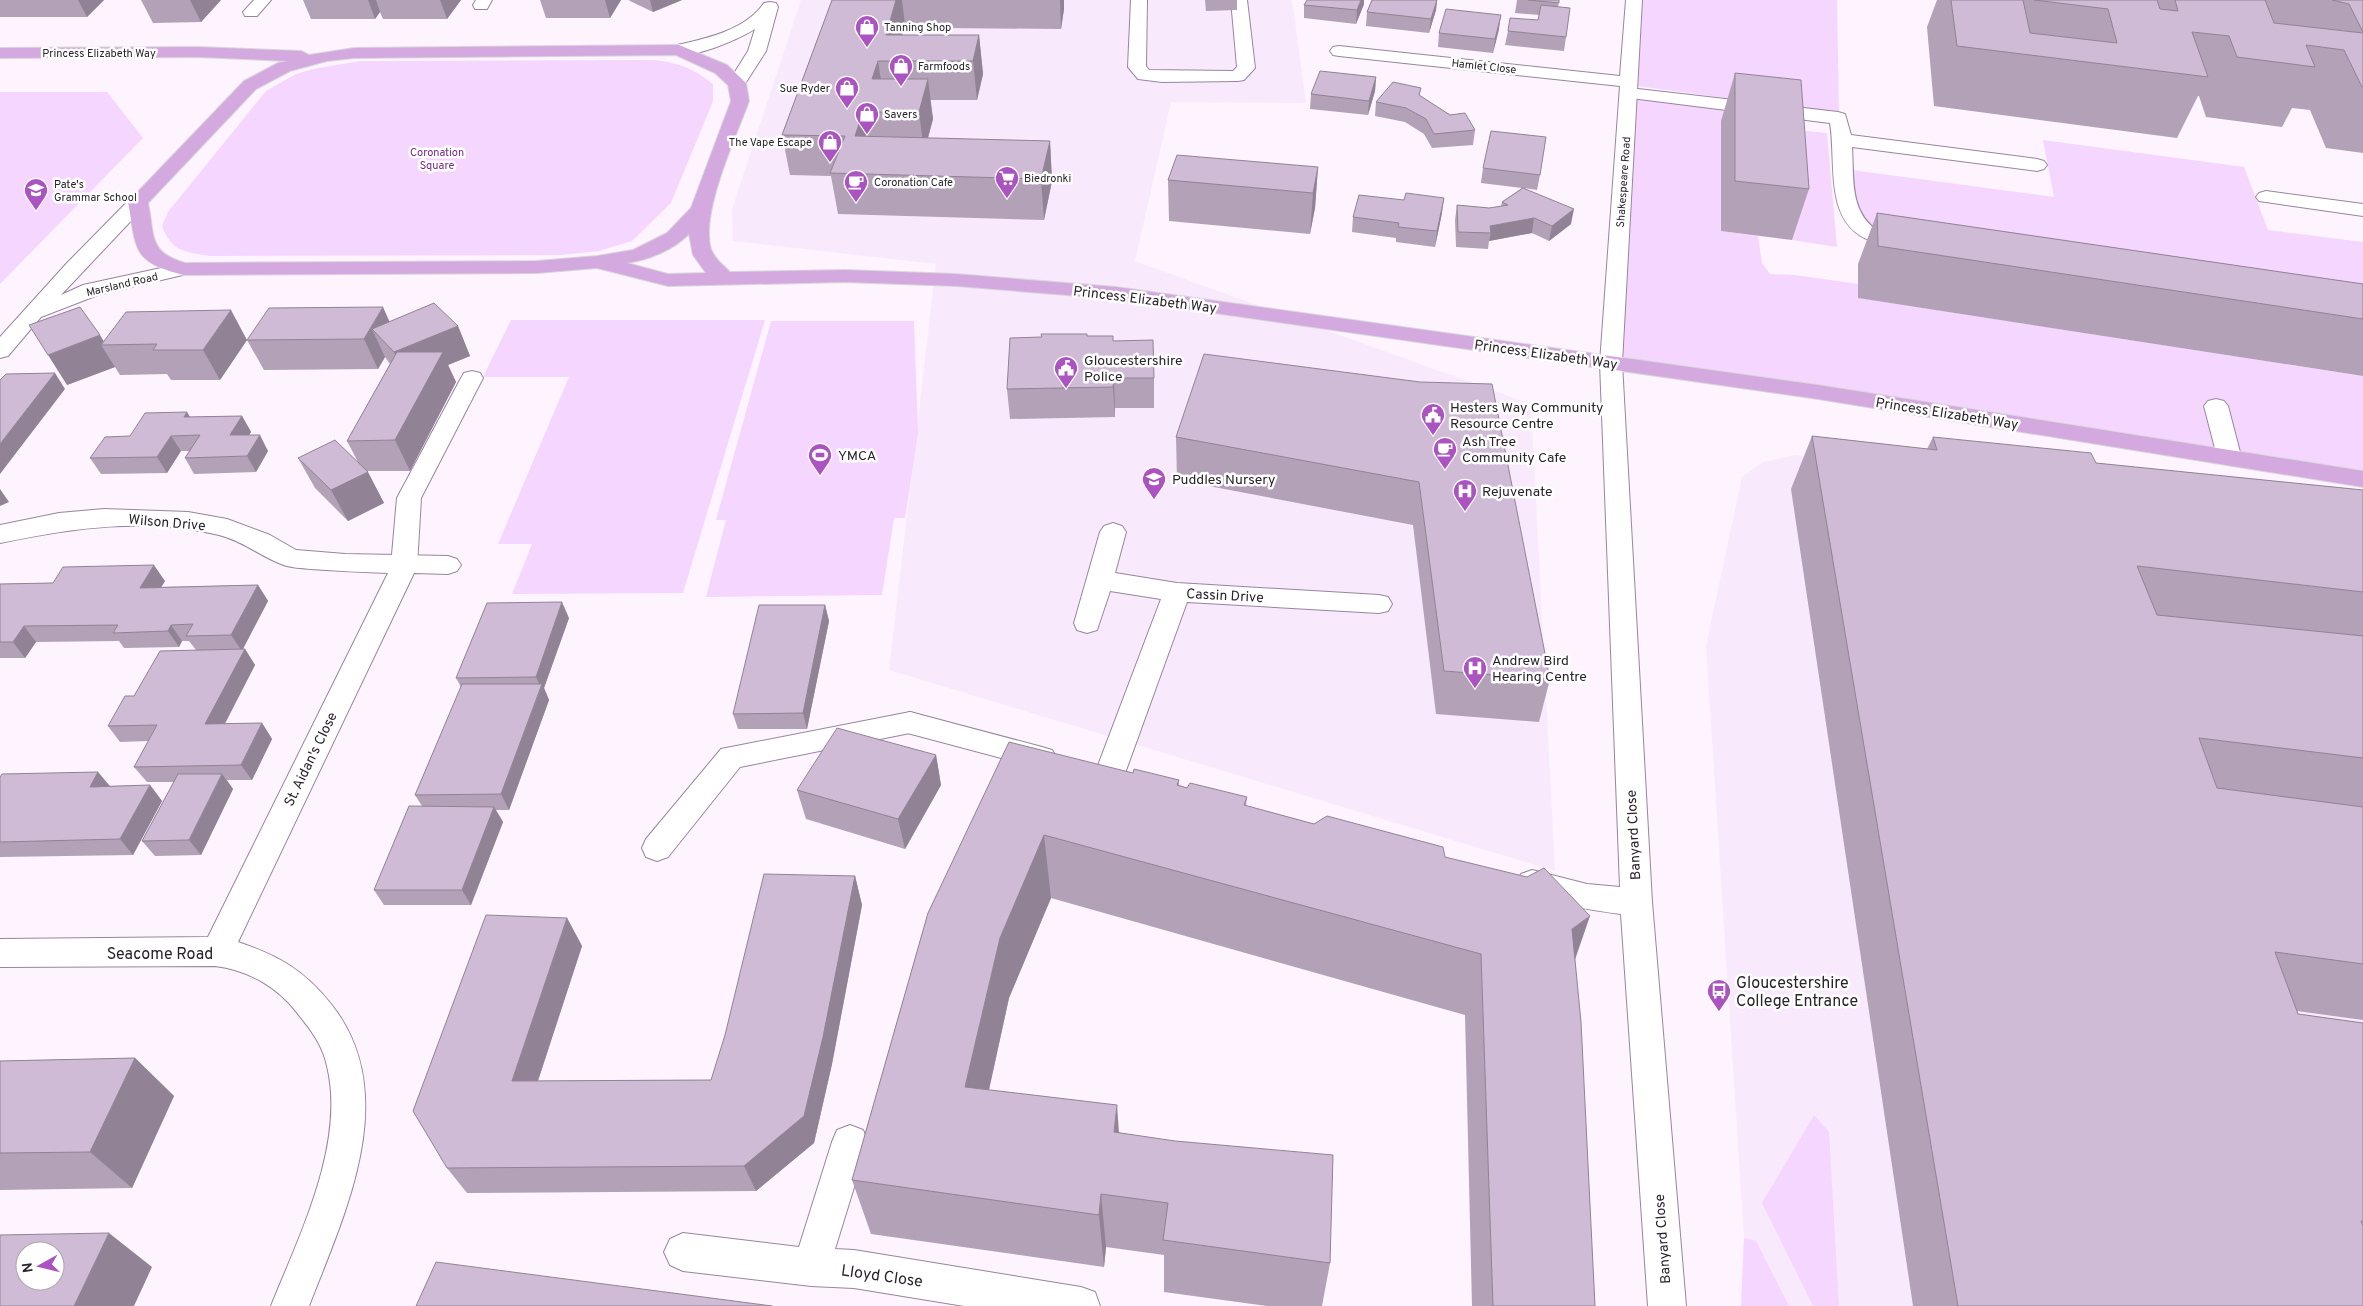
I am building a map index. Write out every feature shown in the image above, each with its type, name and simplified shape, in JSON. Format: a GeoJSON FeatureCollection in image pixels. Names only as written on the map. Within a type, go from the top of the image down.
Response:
{"type":"FeatureCollection","features":[{"type":"Feature","properties":{"kind":"main road"},"geometry":{"type":"LineString","coordinates":[[700,210],[674,237],[639,255],[598,262],[537,267],[444,269],[184,269],[156,260],[147,250],[142,236],[143,221],[138,202],[239,77],[327,56],[364,52],[679,50],[721,69],[737,83],[740,101],[700,210],[699,244],[706,262],[724,278]]}},
{"type":"Feature","properties":{"kind":"main road","name":"Princess Elizabeth Way"},"geometry":{"type":"LineString","coordinates":[[198,52],[239,77]]}},
{"type":"Feature","properties":{"kind":"main road","name":"Princess Elizabeth Way"},"geometry":{"type":"LineString","coordinates":[[0,53],[198,52],[327,56]]}},
{"type":"Feature","properties":{"kind":"main road","name":"Princess Elizabeth Way"},"geometry":{"type":"LineString","coordinates":[[598,262],[668,280],[845,276],[956,280],[1116,293],[1818,392],[2229,456],[2363,479]]}},
{"type":"Feature","properties":{"kind":"street"},"geometry":{"type":"LineString","coordinates":[[251,12],[263,0]]}},
{"type":"Feature","properties":{"kind":"street"},"geometry":{"type":"LineString","coordinates":[[1140,0],[1137,67],[1144,75],[1224,78],[1238,76],[1246,68],[1239,0]]}},
{"type":"Feature","properties":{"kind":"street","name":"Shakespeare Road"},"geometry":{"type":"LineString","coordinates":[[1611,363],[1630,87],[1634,0]]}},
{"type":"Feature","properties":{"kind":"street"},"geometry":{"type":"LineString","coordinates":[[679,50],[713,43],[750,26],[770,7]]}},
{"type":"Feature","properties":{"kind":"street"},"geometry":{"type":"LineString","coordinates":[[737,83],[757,51],[770,7]]}},
{"type":"Feature","properties":{"kind":"street","name":"Hamlet Close"},"geometry":{"type":"LineString","coordinates":[[1339,51],[1630,87],[1838,118],[1842,140]]}},
{"type":"Feature","properties":{"kind":"street"},"geometry":{"type":"LineString","coordinates":[[1919,246],[1871,236],[1853,218],[1846,203],[1842,140],[2037,164]]}},
{"type":"Feature","properties":{"kind":"street"},"geometry":{"type":"LineString","coordinates":[[2266,197],[2363,210]]}},
{"type":"Feature","properties":{"kind":"street","name":"Marsland Road"},"geometry":{"type":"LineString","coordinates":[[0,351],[74,267],[138,202]]}},
{"type":"Feature","properties":{"kind":"street","name":"Marsland Road"},"geometry":{"type":"LineString","coordinates":[[34,313],[90,290],[184,269]]}},
{"type":"Feature","properties":{"kind":"street","name":"Banyard Close"},"geometry":{"type":"LineString","coordinates":[[1611,363],[1636,902],[1667,1306]]}},
{"type":"Feature","properties":{"kind":"street"},"geometry":{"type":"LineString","coordinates":[[404,566],[410,498],[472,378]]}},
{"type":"Feature","properties":{"kind":"street"},"geometry":{"type":"LineString","coordinates":[[2216,406],[2229,456]]}},
{"type":"Feature","properties":{"kind":"street","name":"Wilson Drive"},"geometry":{"type":"LineString","coordinates":[[0,534],[59,522],[104,517],[188,520],[236,532],[261,541],[290,558],[404,566],[448,565]]}},
{"type":"Feature","properties":{"kind":"street"},"geometry":{"type":"LineString","coordinates":[[1086,623],[1113,532]]}},
{"type":"Feature","properties":{"kind":"street","name":"St. Aidan's Close"},"geometry":{"type":"LineString","coordinates":[[217,952],[404,566]]}},
{"type":"Feature","properties":{"kind":"street"},"geometry":{"type":"LineString","coordinates":[[1100,580],[1177,592]]}},
{"type":"Feature","properties":{"kind":"street","name":"Cassin Drive"},"geometry":{"type":"LineString","coordinates":[[1087,770],[1177,592],[1380,604]]}},
{"type":"Feature","properties":{"kind":"street"},"geometry":{"type":"LineString","coordinates":[[657,848],[731,757],[910,724],[1137,783]]}},
{"type":"Feature","properties":{"kind":"street"},"geometry":{"type":"LineString","coordinates":[[1510,878],[1587,897],[1636,902]]}},
{"type":"Feature","properties":{"kind":"street","name":"Seacome Road"},"geometry":{"type":"LineString","coordinates":[[0,953],[217,952],[256,963],[290,981],[316,1006],[336,1038],[347,1075],[350,1120],[340,1171],[290,1306]]}},
{"type":"Feature","properties":{"kind":"street"},"geometry":{"type":"LineString","coordinates":[[811,1267],[850,1142]]}},
{"type":"Feature","properties":{"kind":"street","name":"Lloyd Close"},"geometry":{"type":"LineString","coordinates":[[683,1252],[811,1267],[854,1269],[1081,1306]]}},
{"type":"Feature","properties":{"kind":"shaded area"},"geometry":{"type":"Polygon","coordinates":[[[801,0],[1292,0],[1306,103],[1171,102],[1135,261],[1531,404],[1555,871],[889,670],[936,264],[733,241],[732,209],[801,0]]]}},
{"type":"Feature","properties":{"kind":"shaded area"},"geometry":{"type":"Polygon","coordinates":[[[1796,455],[1878,464],[2363,543],[2363,1306],[1741,1306],[1744,1238],[1706,646],[1742,477],[1763,462],[1796,455]]]}},
{"type":"Feature","properties":{"kind":"green space"},"geometry":{"type":"Polygon","coordinates":[[[1634,0],[1837,0],[1839,113],[1629,85],[1634,0]]]}},
{"type":"Feature","properties":{"kind":"green space","name":"Coronation Square"},"geometry":{"type":"Polygon","coordinates":[[[656,60],[686,68],[713,84],[713,101],[671,203],[632,241],[599,251],[561,255],[210,256],[186,252],[175,246],[166,235],[162,226],[168,212],[266,91],[296,74],[313,69],[361,61],[656,60]]]}},
{"type":"Feature","properties":{"kind":"green space","name":"Pate's Grammar School"},"geometry":{"type":"Polygon","coordinates":[[[0,92],[107,92],[143,138],[0,284],[0,92]]]}},
{"type":"Feature","properties":{"kind":"green space"},"geometry":{"type":"Polygon","coordinates":[[[1629,93],[1755,108],[1721,231],[1758,236],[1762,263],[1770,274],[1795,275],[1859,284],[1859,298],[2363,376],[2363,479],[1611,363],[1629,93]]]}},
{"type":"Feature","properties":{"kind":"green space"},"geometry":{"type":"Polygon","coordinates":[[[1786,129],[1827,133],[1837,247],[1792,240],[1786,129]]]}},
{"type":"Feature","properties":{"kind":"green space"},"geometry":{"type":"Polygon","coordinates":[[[2043,140],[2244,167],[2268,230],[2363,242],[2363,313],[1861,228],[1844,169],[2054,197],[2043,140]]]}},
{"type":"Feature","properties":{"kind":"green space"},"geometry":{"type":"Polygon","coordinates":[[[511,320],[765,320],[683,593],[512,594],[532,544],[498,544],[569,377],[483,377],[511,320]]]}},
{"type":"Feature","properties":{"kind":"green space","name":"YMCA"},"geometry":{"type":"Polygon","coordinates":[[[771,321],[914,321],[918,433],[905,518],[894,518],[882,595],[706,597],[726,520],[716,520],[771,321]]]}},
{"type":"Feature","properties":{"kind":"green space"},"geometry":{"type":"Polygon","coordinates":[[[1814,1115],[1829,1132],[1839,1306],[1813,1306],[1762,1203],[1814,1115]]]}},
{"type":"Feature","properties":{"kind":"green space"},"geometry":{"type":"Polygon","coordinates":[[[1744,1238],[1756,1241],[1789,1306],[1741,1306],[1744,1238]]]}},
{"type":"Feature","properties":{"kind":"building"},"geometry":{"type":"Polygon","coordinates":[[[832,0],[896,0],[886,35],[979,35],[973,61],[878,61],[872,79],[928,79],[919,112],[863,112],[855,136],[1050,141],[1041,179],[830,173],[845,136],[782,135],[832,0]]]}},
{"type":"Feature","properties":{"kind":"building"},"geometry":{"type":"Polygon","coordinates":[[[1307,0],[1361,0],[1357,10],[1304,5],[1307,0]]]}},
{"type":"Feature","properties":{"kind":"building"},"geometry":{"type":"Polygon","coordinates":[[[1372,0],[1437,0],[1431,19],[1367,12],[1372,0]]]}},
{"type":"Feature","properties":{"kind":"building"},"geometry":{"type":"Polygon","coordinates":[[[1528,0],[1559,0],[1559,3],[1528,0]]]}},
{"type":"Feature","properties":{"kind":"building"},"geometry":{"type":"Polygon","coordinates":[[[1951,0],[2023,0],[2030,33],[2117,43],[2108,9],[2034,0],[2157,0],[2160,9],[2178,11],[2175,0],[2265,0],[2274,23],[2363,33],[2363,87],[2344,50],[2306,45],[2315,67],[2237,57],[2229,36],[2192,32],[2208,77],[1957,46],[1951,0]]]}},
{"type":"Feature","properties":{"kind":"building"},"geometry":{"type":"Polygon","coordinates":[[[2332,0],[2363,0],[2363,32],[2349,4],[2332,0]]]}},
{"type":"Feature","properties":{"kind":"building"},"geometry":{"type":"Polygon","coordinates":[[[1541,5],[1570,8],[1566,37],[1508,31],[1510,18],[1538,20],[1541,5]]]}},
{"type":"Feature","properties":{"kind":"building"},"geometry":{"type":"Polygon","coordinates":[[[1446,9],[1501,15],[1495,39],[1439,33],[1446,9]]]}},
{"type":"Feature","properties":{"kind":"building"},"geometry":{"type":"Polygon","coordinates":[[[1320,71],[1376,77],[1369,101],[1311,94],[1320,71]]]}},
{"type":"Feature","properties":{"kind":"building"},"geometry":{"type":"Polygon","coordinates":[[[1735,73],[1801,80],[1809,189],[1735,181],[1735,73]]]}},
{"type":"Feature","properties":{"kind":"building"},"geometry":{"type":"Polygon","coordinates":[[[1393,82],[1421,88],[1419,95],[1450,115],[1465,113],[1475,130],[1434,134],[1426,119],[1406,108],[1376,102],[1393,82]]]}},
{"type":"Feature","properties":{"kind":"building"},"geometry":{"type":"Polygon","coordinates":[[[1491,131],[1546,137],[1540,175],[1483,168],[1491,131]]]}},
{"type":"Feature","properties":{"kind":"building"},"geometry":{"type":"Polygon","coordinates":[[[1177,155],[1318,167],[1313,193],[1168,180],[1177,155]]]}},
{"type":"Feature","properties":{"kind":"building"},"geometry":{"type":"Polygon","coordinates":[[[1523,188],[1574,209],[1552,226],[1534,218],[1490,226],[1491,233],[1458,232],[1457,205],[1489,208],[1508,205],[1502,202],[1523,188]]]}},
{"type":"Feature","properties":{"kind":"building"},"geometry":{"type":"Polygon","coordinates":[[[1406,193],[1444,198],[1437,231],[1398,227],[1399,223],[1353,217],[1359,195],[1404,200],[1406,193]]]}},
{"type":"Feature","properties":{"kind":"building"},"geometry":{"type":"Polygon","coordinates":[[[1877,213],[2363,284],[2363,319],[1878,246],[1877,213]]]}},
{"type":"Feature","properties":{"kind":"building"},"geometry":{"type":"Polygon","coordinates":[[[434,303],[458,326],[394,352],[372,329],[434,303]]]}},
{"type":"Feature","properties":{"kind":"building"},"geometry":{"type":"Polygon","coordinates":[[[80,307],[100,335],[48,355],[29,325],[80,307]]]}},
{"type":"Feature","properties":{"kind":"building"},"geometry":{"type":"Polygon","coordinates":[[[383,307],[364,339],[247,340],[269,308],[383,307]]]}},
{"type":"Feature","properties":{"kind":"building"},"geometry":{"type":"Polygon","coordinates":[[[231,310],[203,350],[153,350],[157,344],[101,345],[126,312],[231,310]]]}},
{"type":"Feature","properties":{"kind":"building"},"geometry":{"type":"Polygon","coordinates":[[[1041,334],[1113,336],[1113,341],[1153,340],[1154,378],[1114,378],[1113,387],[1007,389],[1010,338],[1042,337],[1041,334]]]}},
{"type":"Feature","properties":{"kind":"building"},"geometry":{"type":"Polygon","coordinates":[[[397,352],[443,352],[395,440],[347,441],[397,352]]]}},
{"type":"Feature","properties":{"kind":"building"},"geometry":{"type":"Polygon","coordinates":[[[1204,354],[1420,382],[1492,384],[1550,679],[1444,671],[1419,482],[1176,437],[1204,354]]]}},
{"type":"Feature","properties":{"kind":"building"},"geometry":{"type":"Polygon","coordinates":[[[55,373],[0,444],[0,380],[6,374],[55,373]]]}},
{"type":"Feature","properties":{"kind":"building"},"geometry":{"type":"Polygon","coordinates":[[[187,412],[184,417],[242,416],[230,435],[260,435],[247,456],[185,458],[200,435],[171,436],[157,457],[90,458],[105,437],[130,436],[145,413],[187,412]]]}},
{"type":"Feature","properties":{"kind":"building"},"geometry":{"type":"Polygon","coordinates":[[[1812,436],[1937,450],[1933,437],[2091,453],[2096,463],[2363,490],[2363,592],[2137,566],[2157,615],[2363,636],[2363,758],[2199,738],[2217,788],[2363,807],[2363,964],[2275,952],[2298,1014],[2363,1023],[2363,1221],[2361,1221],[2363,1226],[2363,1306],[1958,1306],[1812,436]]]}},
{"type":"Feature","properties":{"kind":"building"},"geometry":{"type":"Polygon","coordinates":[[[335,440],[368,472],[331,490],[298,458],[335,440]]]}},
{"type":"Feature","properties":{"kind":"building"},"geometry":{"type":"Polygon","coordinates":[[[154,565],[140,588],[258,585],[231,635],[186,636],[193,624],[171,625],[168,631],[113,633],[118,625],[24,626],[13,642],[0,642],[0,584],[53,583],[63,567],[154,565]]]}},
{"type":"Feature","properties":{"kind":"building"},"geometry":{"type":"Polygon","coordinates":[[[562,602],[536,677],[456,678],[487,603],[562,602]]]}},
{"type":"Feature","properties":{"kind":"building"},"geometry":{"type":"Polygon","coordinates":[[[759,605],[825,605],[803,713],[733,714],[759,605]]]}},
{"type":"Feature","properties":{"kind":"building"},"geometry":{"type":"Polygon","coordinates":[[[245,649],[205,724],[262,723],[241,765],[134,767],[157,725],[108,726],[125,696],[134,696],[160,651],[245,649]]]}},
{"type":"Feature","properties":{"kind":"building"},"geometry":{"type":"Polygon","coordinates":[[[462,684],[542,684],[501,794],[415,795],[462,684]]]}},
{"type":"Feature","properties":{"kind":"building"},"geometry":{"type":"Polygon","coordinates":[[[837,728],[936,755],[898,819],[797,790],[837,728]]]}},
{"type":"Feature","properties":{"kind":"building"},"geometry":{"type":"Polygon","coordinates":[[[1009,742],[1133,773],[1134,769],[1179,780],[1177,785],[1187,788],[1190,783],[1247,797],[1244,805],[1314,824],[1327,816],[1443,847],[1445,857],[1527,877],[1544,868],[1590,916],[1572,929],[1581,1022],[1595,1306],[1493,1306],[1481,954],[1044,835],[1000,938],[965,1087],[1117,1105],[1114,1132],[1175,1141],[1333,1155],[1330,1263],[1163,1240],[1168,1203],[1101,1194],[1099,1215],[852,1180],[928,913],[1009,742]]]}},
{"type":"Feature","properties":{"kind":"building"},"geometry":{"type":"Polygon","coordinates":[[[98,772],[90,787],[150,785],[120,839],[0,842],[0,777],[2,774],[98,772]]]}},
{"type":"Feature","properties":{"kind":"building"},"geometry":{"type":"Polygon","coordinates":[[[178,774],[222,774],[189,840],[142,841],[178,774]]]}},
{"type":"Feature","properties":{"kind":"building"},"geometry":{"type":"Polygon","coordinates":[[[409,806],[494,807],[462,890],[374,890],[409,806]]]}},
{"type":"Feature","properties":{"kind":"building"},"geometry":{"type":"Polygon","coordinates":[[[764,874],[855,876],[823,1037],[804,1116],[744,1166],[447,1168],[413,1111],[486,915],[567,918],[512,1081],[711,1080],[725,1035],[764,874]]]}},
{"type":"Feature","properties":{"kind":"building"},"geometry":{"type":"Polygon","coordinates":[[[135,1058],[90,1152],[0,1153],[0,1061],[135,1058]]]}},
{"type":"Feature","properties":{"kind":"building"},"geometry":{"type":"Polygon","coordinates":[[[109,1233],[74,1306],[0,1306],[0,1235],[109,1233]]]}},
{"type":"Feature","properties":{"kind":"building"},"geometry":{"type":"Polygon","coordinates":[[[436,1262],[772,1306],[416,1306],[436,1262]]]}},
{"type":"Feature","properties":{"kind":"place","name":"Tanning Shop"},"geometry":{"type":"Point","coordinates":[867,48]}},
{"type":"Feature","properties":{"kind":"place","name":"Farmfoods"},"geometry":{"type":"Point","coordinates":[901,87]}},
{"type":"Feature","properties":{"kind":"place","name":"Sue Ryder"},"geometry":{"type":"Point","coordinates":[847,109]}},
{"type":"Feature","properties":{"kind":"place","name":"Savers"},"geometry":{"type":"Point","coordinates":[867,135]}},
{"type":"Feature","properties":{"kind":"place","name":"The Vape Escape"},"geometry":{"type":"Point","coordinates":[830,163]}},
{"type":"Feature","properties":{"kind":"place","name":"Biedronki"},"geometry":{"type":"Point","coordinates":[1007,199]}},
{"type":"Feature","properties":{"kind":"place","name":"Coronation Cafe"},"geometry":{"type":"Point","coordinates":[856,203]}},
{"type":"Feature","properties":{"kind":"place","name":"Pate's Grammar School"},"geometry":{"type":"Point","coordinates":[36,211]}},
{"type":"Feature","properties":{"kind":"place","name":"Gloucestershire Police"},"geometry":{"type":"Point","coordinates":[1066,389]}},
{"type":"Feature","properties":{"kind":"place","name":"Hesters Way Community Resource Centre"},"geometry":{"type":"Point","coordinates":[1433,436]}},
{"type":"Feature","properties":{"kind":"place","name":"Ash Tree Community Cafe"},"geometry":{"type":"Point","coordinates":[1445,470]}},
{"type":"Feature","properties":{"kind":"place","name":"YMCA"},"geometry":{"type":"Point","coordinates":[820,476]}},
{"type":"Feature","properties":{"kind":"place","name":"Puddles Nursery"},"geometry":{"type":"Point","coordinates":[1154,500]}},
{"type":"Feature","properties":{"kind":"place","name":"Rejuvenate"},"geometry":{"type":"Point","coordinates":[1465,512]}},
{"type":"Feature","properties":{"kind":"place","name":"Andrew Bird Hearing Centre"},"geometry":{"type":"Point","coordinates":[1475,689]}},
{"type":"Feature","properties":{"kind":"place","name":"Gloucestershire College Entrance"},"geometry":{"type":"Point","coordinates":[1719,1012]}}]}
